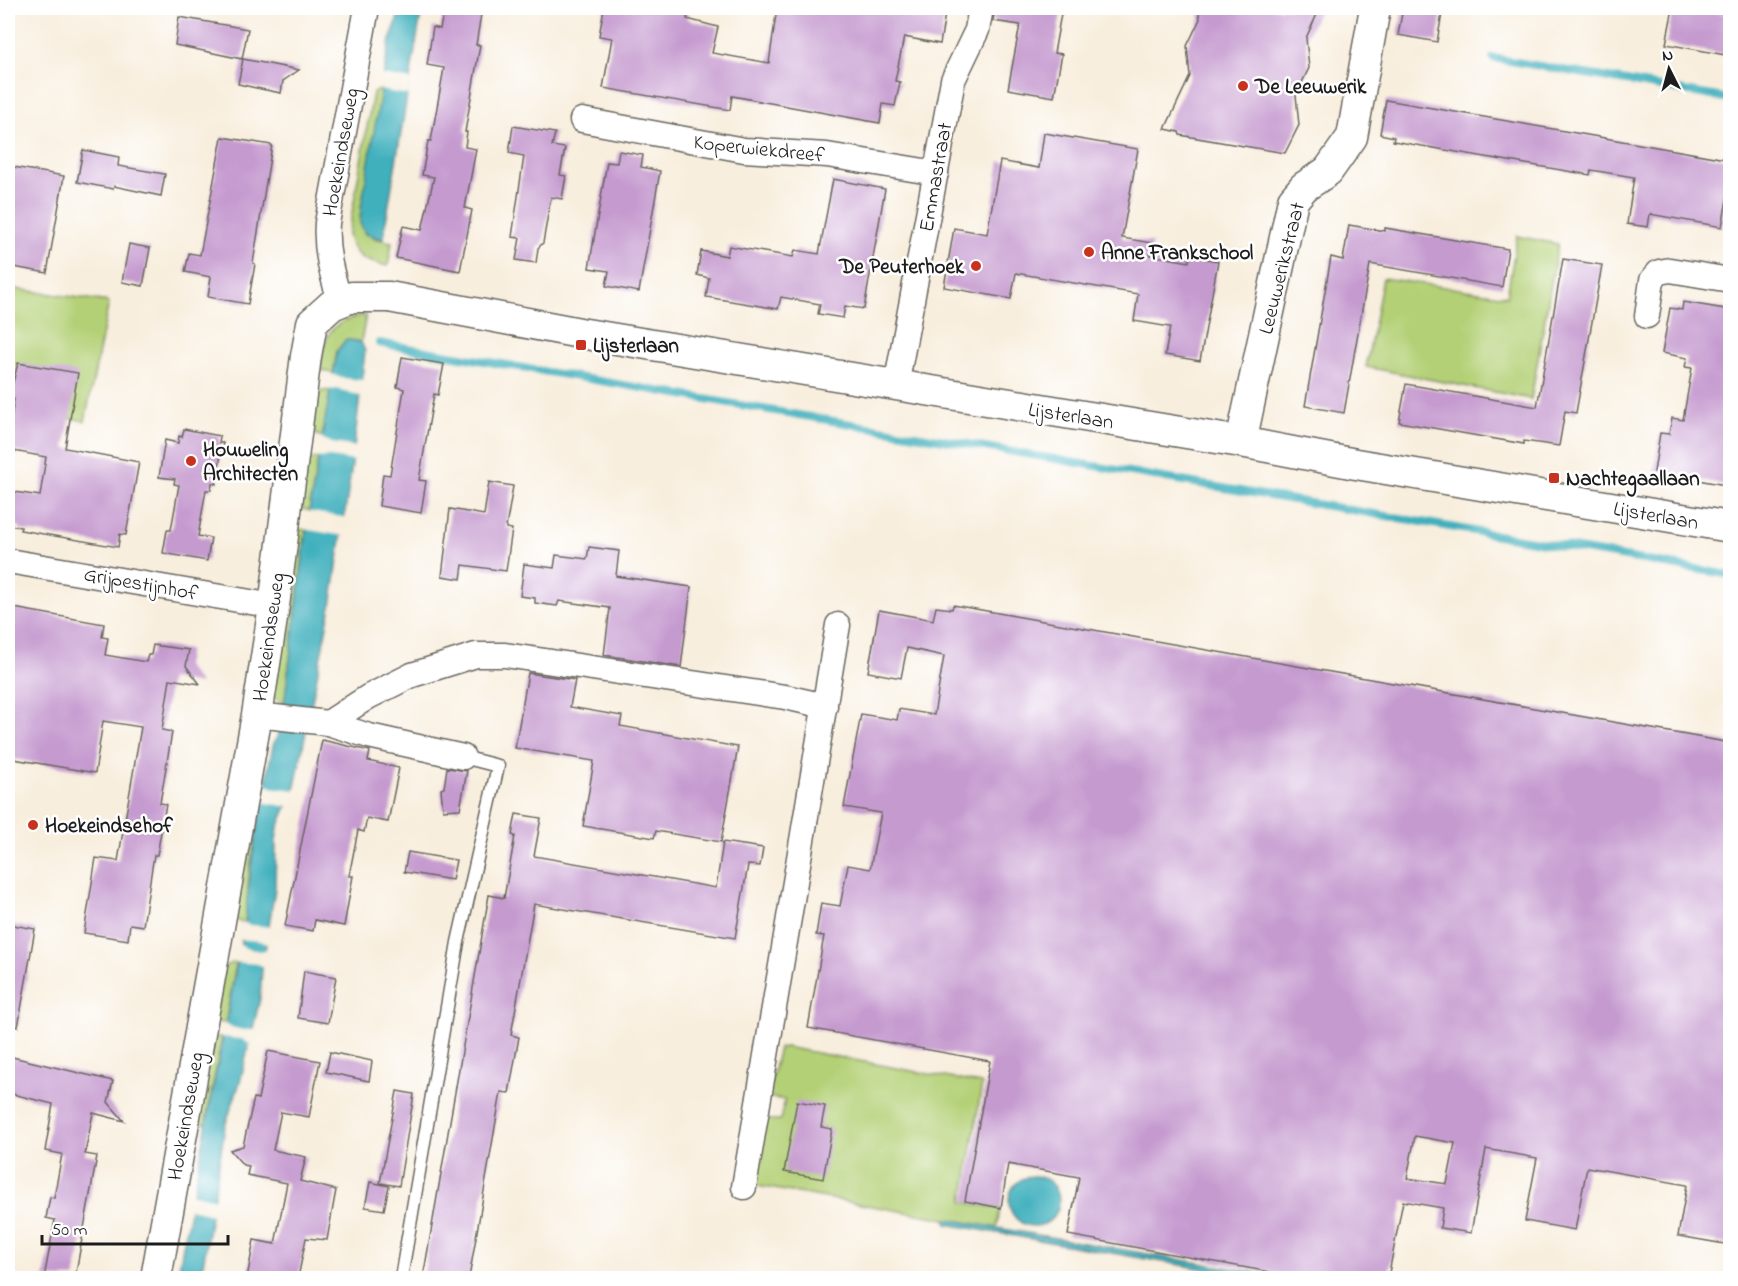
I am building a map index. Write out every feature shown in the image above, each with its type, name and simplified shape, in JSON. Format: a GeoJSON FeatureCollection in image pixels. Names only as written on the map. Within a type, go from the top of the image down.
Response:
{"type":"FeatureCollection","features":[{"type":"Feature","properties":{"kind":"street","name":"Hoekeindseweg"},"geometry":{"type":"LineString","coordinates":[[156,1278],[265,716],[274,606],[312,323],[321,313],[340,301],[329,268],[326,242],[327,223],[367,8]]}},
{"type":"Feature","properties":{"kind":"street","name":"Emmastraat"},"geometry":{"type":"LineString","coordinates":[[896,386],[953,80],[977,30],[981,8]]}},
{"type":"Feature","properties":{"kind":"street","name":"Leeuwerikstraat"},"geometry":{"type":"LineString","coordinates":[[1241,442],[1293,200],[1304,187],[1328,171],[1352,137],[1375,8]]}},
{"type":"Feature","properties":{"kind":"street","name":"Koperwiekdreef"},"geometry":{"type":"LineString","coordinates":[[582,120],[744,150],[827,154],[936,173]]}},
{"type":"Feature","properties":{"kind":"street"},"geometry":{"type":"LineString","coordinates":[[1647,316],[1653,280],[1659,272],[1670,270],[1731,280]]}},
{"type":"Feature","properties":{"kind":"street","name":"Lijsterlaan"},"geometry":{"type":"LineString","coordinates":[[340,301],[352,297],[389,297],[580,333],[1241,442],[1356,464],[1731,527]]}},
{"type":"Feature","properties":{"kind":"street","name":"Grijpestijnhof"},"geometry":{"type":"LineString","coordinates":[[8,561],[274,606]]}},
{"type":"Feature","properties":{"kind":"street"},"geometry":{"type":"LineString","coordinates":[[744,1187],[838,625]]}},
{"type":"Feature","properties":{"kind":"street"},"geometry":{"type":"LineString","coordinates":[[321,722],[412,675],[476,655],[505,655],[825,706]]}},
{"type":"Feature","properties":{"kind":"street"},"geometry":{"type":"LineString","coordinates":[[265,716],[321,722],[369,736],[464,757]]}},
{"type":"Feature","properties":{"kind":"lane"},"geometry":{"type":"LineString","coordinates":[[401,1278],[458,942],[498,765],[464,757]]}},
{"type":"Feature","properties":{"kind":"green space"},"geometry":{"type":"Polygon","coordinates":[[[382,89],[360,223],[373,238],[392,242],[388,266],[362,258],[350,243],[348,235],[373,93],[382,89]]]}},
{"type":"Feature","properties":{"kind":"green space"},"geometry":{"type":"Polygon","coordinates":[[[1517,236],[1558,244],[1531,399],[1366,367],[1383,278],[1507,296],[1517,236]]]}},
{"type":"Feature","properties":{"kind":"green space"},"geometry":{"type":"Polygon","coordinates":[[[8,288],[109,302],[85,421],[8,408],[8,288]]]}},
{"type":"Feature","properties":{"kind":"green space"},"geometry":{"type":"Polygon","coordinates":[[[366,315],[361,342],[346,340],[337,351],[333,374],[320,369],[323,347],[336,326],[354,317],[366,315]]]}},
{"type":"Feature","properties":{"kind":"green space"},"geometry":{"type":"Polygon","coordinates":[[[331,390],[322,439],[312,430],[317,392],[331,390]]]}},
{"type":"Feature","properties":{"kind":"green space"},"geometry":{"type":"Polygon","coordinates":[[[318,458],[309,511],[300,508],[308,459],[318,458]]]}},
{"type":"Feature","properties":{"kind":"green space"},"geometry":{"type":"Polygon","coordinates":[[[297,530],[306,530],[284,705],[270,695],[297,530]]]}},
{"type":"Feature","properties":{"kind":"green space"},"geometry":{"type":"Polygon","coordinates":[[[256,836],[250,865],[245,924],[232,918],[246,837],[256,836]]]}},
{"type":"Feature","properties":{"kind":"green space"},"geometry":{"type":"Polygon","coordinates":[[[236,962],[225,1024],[214,1020],[224,966],[236,962]]]}},
{"type":"Feature","properties":{"kind":"green space"},"geometry":{"type":"Polygon","coordinates":[[[211,1037],[222,1037],[205,1124],[196,1120],[211,1037]]]}},
{"type":"Feature","properties":{"kind":"green space"},"geometry":{"type":"Polygon","coordinates":[[[785,1047],[982,1084],[963,1202],[1000,1209],[997,1228],[751,1185],[762,1120],[780,1120],[785,1100],[767,1097],[779,1048],[785,1047]]]}},
{"type":"Feature","properties":{"kind":"water"},"geometry":{"type":"Polygon","coordinates":[[[401,8],[422,8],[383,239],[365,234],[360,223],[361,208],[389,44],[401,8]]]}},
{"type":"Feature","properties":{"kind":"water"},"geometry":{"type":"Polygon","coordinates":[[[346,339],[361,342],[365,351],[352,465],[332,600],[295,787],[278,828],[275,888],[262,969],[260,999],[240,1082],[225,1126],[201,1278],[177,1278],[245,922],[260,809],[284,705],[309,511],[337,351],[346,339]]]}},
{"type":"Feature","properties":{"kind":"water"},"geometry":{"type":"Polygon","coordinates":[[[1034,1176],[1048,1180],[1055,1187],[1059,1201],[1055,1215],[1048,1222],[1034,1226],[1020,1222],[1013,1215],[1009,1201],[1013,1187],[1020,1180],[1034,1176]]]}},
{"type":"Feature","properties":{"kind":"water"},"geometry":{"type":"Polygon","coordinates":[[[946,1220],[1287,1278],[1255,1278],[947,1224],[946,1220]]]}},
{"type":"Feature","properties":{"kind":"pier"},"geometry":{"type":"Polygon","coordinates":[[[382,75],[411,80],[408,95],[380,90],[382,75]]]}},
{"type":"Feature","properties":{"kind":"pier"},"geometry":{"type":"Polygon","coordinates":[[[330,373],[341,378],[364,380],[363,397],[338,389],[328,390],[330,373]]]}},
{"type":"Feature","properties":{"kind":"pier"},"geometry":{"type":"Polygon","coordinates":[[[319,437],[332,443],[357,447],[355,461],[330,457],[315,458],[319,437]]]}},
{"type":"Feature","properties":{"kind":"pier"},"geometry":{"type":"Polygon","coordinates":[[[306,511],[348,518],[345,536],[303,529],[306,511]]]}},
{"type":"Feature","properties":{"kind":"pier"},"geometry":{"type":"Polygon","coordinates":[[[265,784],[274,788],[297,790],[290,807],[261,802],[265,784]]]}},
{"type":"Feature","properties":{"kind":"pier"},"geometry":{"type":"Polygon","coordinates":[[[242,922],[272,927],[269,945],[261,941],[238,939],[242,922]]]}},
{"type":"Feature","properties":{"kind":"pier"},"geometry":{"type":"Polygon","coordinates":[[[237,943],[245,948],[260,951],[268,949],[265,968],[258,964],[234,962],[237,943]]]}},
{"type":"Feature","properties":{"kind":"pier"},"geometry":{"type":"Polygon","coordinates":[[[223,1023],[243,1030],[256,1030],[252,1046],[242,1039],[221,1037],[223,1023]]]}},
{"type":"Feature","properties":{"kind":"pier"},"geometry":{"type":"Polygon","coordinates":[[[189,1193],[216,1199],[213,1214],[186,1210],[189,1193]]]}},
{"type":"Feature","properties":{"kind":"building"},"geometry":{"type":"Polygon","coordinates":[[[444,8],[482,8],[476,45],[480,45],[465,132],[467,132],[465,147],[476,149],[465,208],[472,210],[460,271],[396,258],[403,226],[422,230],[434,177],[422,175],[428,141],[431,141],[444,68],[427,65],[433,27],[440,29],[444,8]]]}},
{"type":"Feature","properties":{"kind":"building"},"geometry":{"type":"Polygon","coordinates":[[[604,8],[689,8],[687,19],[718,27],[712,53],[769,63],[777,8],[946,8],[940,44],[904,37],[895,81],[900,82],[895,106],[883,104],[880,123],[732,96],[730,110],[603,88],[612,38],[599,36],[604,8]]]}},
{"type":"Feature","properties":{"kind":"building"},"geometry":{"type":"Polygon","coordinates":[[[995,8],[1062,8],[1054,53],[1062,54],[1054,97],[1008,89],[1020,25],[993,21],[995,8]]]}},
{"type":"Feature","properties":{"kind":"building","name":"De Leeuwerik"},"geometry":{"type":"Polygon","coordinates":[[[1198,8],[1320,8],[1306,38],[1309,68],[1296,95],[1299,125],[1285,153],[1180,135],[1179,132],[1165,129],[1190,76],[1187,46],[1200,19],[1198,8]]]}},
{"type":"Feature","properties":{"kind":"building"},"geometry":{"type":"Polygon","coordinates":[[[1403,8],[1443,8],[1437,42],[1398,35],[1403,8]]]}},
{"type":"Feature","properties":{"kind":"building"},"geometry":{"type":"Polygon","coordinates":[[[1673,8],[1692,8],[1731,15],[1731,56],[1666,44],[1673,8]]]}},
{"type":"Feature","properties":{"kind":"building"},"geometry":{"type":"Polygon","coordinates":[[[179,17],[248,29],[242,59],[175,45],[179,17]]]}},
{"type":"Feature","properties":{"kind":"building"},"geometry":{"type":"Polygon","coordinates":[[[243,59],[299,70],[283,81],[281,93],[238,84],[243,59]]]}},
{"type":"Feature","properties":{"kind":"building"},"geometry":{"type":"Polygon","coordinates":[[[1386,100],[1731,160],[1731,194],[1728,194],[1722,227],[1650,214],[1648,227],[1627,224],[1634,177],[1591,170],[1590,175],[1393,141],[1394,137],[1380,134],[1386,100]]]}},
{"type":"Feature","properties":{"kind":"building"},"geometry":{"type":"Polygon","coordinates":[[[513,126],[555,133],[552,146],[565,148],[560,175],[566,176],[562,199],[551,197],[543,243],[538,248],[536,263],[516,260],[520,238],[512,237],[524,156],[509,153],[513,126]]]}},
{"type":"Feature","properties":{"kind":"building"},"geometry":{"type":"Polygon","coordinates":[[[1044,133],[1138,149],[1122,238],[1152,243],[1150,255],[1189,262],[1190,256],[1218,261],[1200,361],[1165,355],[1170,327],[1134,321],[1138,294],[1016,273],[1011,299],[944,287],[954,228],[987,234],[1000,161],[1039,168],[1044,133]]]}},
{"type":"Feature","properties":{"kind":"building"},"geometry":{"type":"Polygon","coordinates":[[[222,137],[272,145],[248,304],[208,297],[211,277],[185,272],[189,253],[200,255],[222,137]]]}},
{"type":"Feature","properties":{"kind":"building"},"geometry":{"type":"Polygon","coordinates":[[[83,150],[119,157],[118,166],[165,174],[161,196],[114,186],[113,189],[77,182],[83,150]]]}},
{"type":"Feature","properties":{"kind":"building"},"geometry":{"type":"Polygon","coordinates":[[[619,151],[643,155],[641,167],[660,171],[639,292],[606,286],[609,271],[589,268],[607,162],[617,163],[619,151]]]}},
{"type":"Feature","properties":{"kind":"building"},"geometry":{"type":"Polygon","coordinates":[[[8,166],[64,176],[47,273],[8,266],[8,166]]]}},
{"type":"Feature","properties":{"kind":"building"},"geometry":{"type":"Polygon","coordinates":[[[833,179],[885,189],[864,309],[845,306],[843,318],[818,314],[820,304],[781,297],[778,309],[706,297],[709,278],[697,275],[701,251],[727,256],[729,246],[793,257],[795,250],[819,254],[833,179]]]}},
{"type":"Feature","properties":{"kind":"building"},"geometry":{"type":"Polygon","coordinates":[[[1349,225],[1385,231],[1385,228],[1508,249],[1502,287],[1370,264],[1344,413],[1305,406],[1331,257],[1343,260],[1349,225]]]}},
{"type":"Feature","properties":{"kind":"building"},"geometry":{"type":"Polygon","coordinates":[[[129,244],[150,248],[143,286],[122,282],[129,244]]]}},
{"type":"Feature","properties":{"kind":"building"},"geometry":{"type":"Polygon","coordinates":[[[1563,259],[1602,265],[1576,413],[1565,411],[1559,446],[1524,441],[1524,444],[1399,422],[1406,384],[1537,407],[1563,259]]]}},
{"type":"Feature","properties":{"kind":"building"},"geometry":{"type":"Polygon","coordinates":[[[1683,302],[1731,310],[1731,486],[1654,472],[1660,433],[1669,434],[1672,418],[1683,420],[1692,368],[1685,367],[1687,358],[1662,353],[1670,308],[1682,310],[1683,302]]]}},
{"type":"Feature","properties":{"kind":"building"},"geometry":{"type":"Polygon","coordinates":[[[402,357],[444,364],[438,395],[434,394],[419,480],[426,481],[421,513],[379,506],[383,474],[390,475],[404,389],[397,387],[402,357]]]}},
{"type":"Feature","properties":{"kind":"building"},"geometry":{"type":"Polygon","coordinates":[[[18,363],[78,373],[65,448],[139,462],[126,535],[120,534],[118,547],[20,530],[21,527],[8,525],[8,491],[40,496],[46,457],[8,450],[14,399],[9,398],[18,363]]]}},
{"type":"Feature","properties":{"kind":"building"},"geometry":{"type":"Polygon","coordinates":[[[184,429],[220,436],[219,443],[223,443],[216,484],[212,483],[211,490],[206,490],[198,536],[211,538],[207,561],[163,553],[167,530],[171,530],[179,485],[174,484],[175,479],[159,477],[165,440],[178,443],[179,436],[182,437],[184,429]]]}},
{"type":"Feature","properties":{"kind":"building"},"geometry":{"type":"Polygon","coordinates":[[[489,482],[513,486],[506,528],[512,529],[506,571],[463,565],[461,579],[442,576],[450,509],[484,515],[489,482]]]}},
{"type":"Feature","properties":{"kind":"building"},"geometry":{"type":"Polygon","coordinates":[[[589,547],[619,551],[616,576],[691,587],[681,667],[604,655],[610,608],[559,601],[557,606],[535,603],[535,598],[520,596],[524,564],[554,568],[556,555],[587,559],[589,547]]]}},
{"type":"Feature","properties":{"kind":"building"},"geometry":{"type":"Polygon","coordinates":[[[953,605],[1731,743],[1731,1245],[1678,1236],[1687,1185],[1587,1167],[1575,1230],[1525,1221],[1537,1158],[1486,1149],[1471,1233],[1440,1228],[1443,1208],[1403,1201],[1388,1278],[1302,1278],[1068,1235],[1079,1177],[1008,1164],[1001,1208],[965,1201],[990,1061],[808,1028],[824,936],[816,935],[821,903],[840,906],[848,865],[870,869],[881,813],[844,807],[861,714],[897,720],[899,709],[934,715],[944,656],[907,648],[901,678],[868,672],[879,610],[933,620],[936,607],[952,609],[953,605]],[[1415,1136],[1407,1178],[1447,1184],[1455,1143],[1415,1136]]]}},
{"type":"Feature","properties":{"kind":"building"},"geometry":{"type":"Polygon","coordinates":[[[8,607],[104,624],[102,637],[108,638],[105,655],[146,662],[148,655],[151,655],[153,645],[189,650],[186,666],[200,684],[170,679],[162,730],[172,732],[160,803],[166,804],[157,855],[154,855],[143,926],[130,924],[128,940],[84,933],[96,858],[118,861],[141,727],[103,721],[95,773],[8,758],[8,607]]]}},
{"type":"Feature","properties":{"kind":"building"},"geometry":{"type":"Polygon","coordinates":[[[528,673],[575,680],[570,707],[622,716],[620,726],[738,747],[721,842],[656,831],[654,838],[583,826],[594,761],[515,748],[528,673]]]}},
{"type":"Feature","properties":{"kind":"building"},"geometry":{"type":"Polygon","coordinates":[[[322,740],[370,751],[368,761],[399,768],[388,822],[367,818],[364,832],[358,830],[349,876],[353,876],[344,926],[315,920],[313,931],[285,926],[322,740]]]}},
{"type":"Feature","properties":{"kind":"building"},"geometry":{"type":"Polygon","coordinates":[[[447,768],[467,771],[460,809],[443,810],[441,789],[444,788],[447,768]]]}},
{"type":"Feature","properties":{"kind":"building"},"geometry":{"type":"Polygon","coordinates":[[[516,814],[541,818],[534,856],[716,888],[723,842],[763,848],[760,866],[748,865],[735,938],[534,904],[511,1035],[519,1037],[509,1093],[501,1092],[469,1278],[423,1278],[489,895],[504,898],[515,836],[512,835],[516,814]]]}},
{"type":"Feature","properties":{"kind":"building"},"geometry":{"type":"Polygon","coordinates":[[[408,852],[456,860],[452,880],[404,872],[408,852]]]}},
{"type":"Feature","properties":{"kind":"building"},"geometry":{"type":"Polygon","coordinates":[[[8,924],[35,929],[18,1027],[8,1026],[8,924]]]}},
{"type":"Feature","properties":{"kind":"building"},"geometry":{"type":"Polygon","coordinates":[[[304,971],[336,977],[328,1023],[298,1018],[304,971]]]}},
{"type":"Feature","properties":{"kind":"building"},"geometry":{"type":"Polygon","coordinates":[[[268,1051],[320,1061],[309,1117],[281,1112],[273,1150],[306,1157],[300,1181],[336,1190],[327,1240],[306,1238],[298,1278],[247,1278],[254,1240],[275,1244],[287,1183],[247,1175],[249,1166],[243,1165],[230,1150],[243,1146],[254,1098],[258,1099],[268,1051]]]}},
{"type":"Feature","properties":{"kind":"building"},"geometry":{"type":"Polygon","coordinates":[[[330,1052],[372,1061],[369,1081],[326,1072],[330,1052]]]}},
{"type":"Feature","properties":{"kind":"building"},"geometry":{"type":"Polygon","coordinates":[[[8,1056],[113,1081],[108,1102],[124,1121],[93,1113],[85,1154],[97,1156],[75,1278],[44,1278],[55,1220],[46,1218],[50,1197],[54,1198],[62,1154],[45,1151],[53,1104],[8,1093],[8,1056]]]}},
{"type":"Feature","properties":{"kind":"building"},"geometry":{"type":"Polygon","coordinates":[[[397,1091],[414,1094],[399,1186],[380,1183],[397,1091]]]}},
{"type":"Feature","properties":{"kind":"building"},"geometry":{"type":"Polygon","coordinates":[[[797,1101],[825,1106],[821,1127],[832,1129],[823,1179],[784,1172],[797,1101]]]}},
{"type":"Feature","properties":{"kind":"building"},"geometry":{"type":"Polygon","coordinates":[[[370,1182],[389,1186],[384,1210],[365,1207],[370,1182]]]}},
{"type":"Feature","properties":{"kind":"waterway"},"geometry":{"type":"LineString","coordinates":[[1493,58],[1730,99]]}},
{"type":"Feature","properties":{"kind":"waterway"},"geometry":{"type":"LineString","coordinates":[[379,343],[1730,575]]}},
{"type":"Feature","properties":{"kind":"place","name":"De Leeuwerik"},"geometry":{"type":"Point","coordinates":[1243,86]}},
{"type":"Feature","properties":{"kind":"place","name":"Anne Frankschool"},"geometry":{"type":"Point","coordinates":[1089,252]}},
{"type":"Feature","properties":{"kind":"place","name":"De Peuterhoek"},"geometry":{"type":"Point","coordinates":[976,266]}},
{"type":"Feature","properties":{"kind":"place","name":"Lijsterlaan"},"geometry":{"type":"Point","coordinates":[581,345]}},
{"type":"Feature","properties":{"kind":"place","name":"Houweling Architecten"},"geometry":{"type":"Point","coordinates":[191,461]}},
{"type":"Feature","properties":{"kind":"place","name":"Nachtegaallaan"},"geometry":{"type":"Point","coordinates":[1554,478]}},
{"type":"Feature","properties":{"kind":"place","name":"Hoekeindsehof"},"geometry":{"type":"Point","coordinates":[33,825]}}]}
